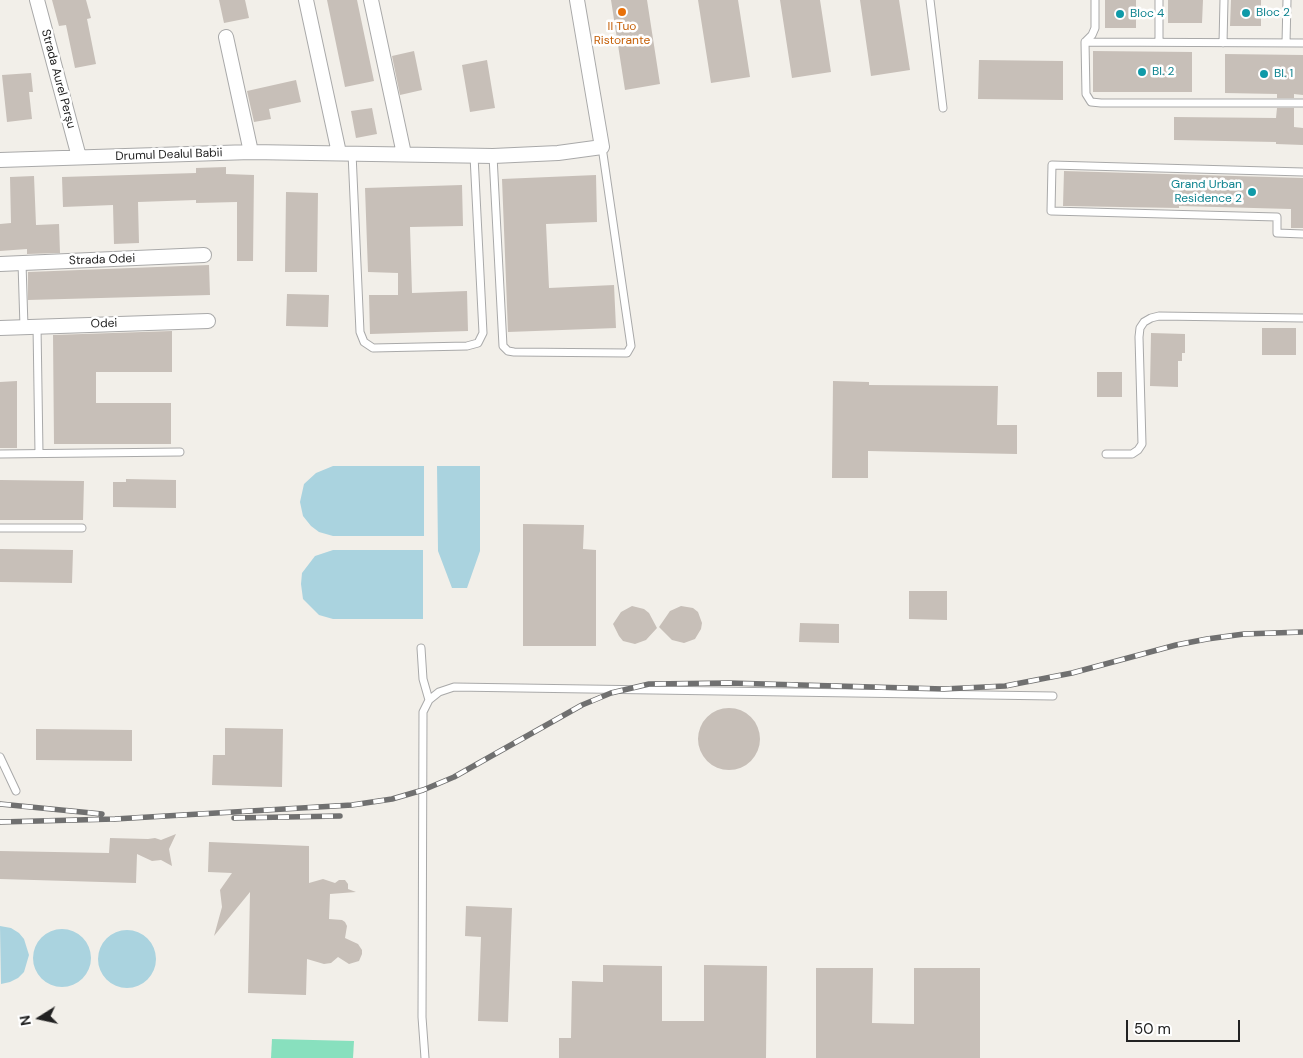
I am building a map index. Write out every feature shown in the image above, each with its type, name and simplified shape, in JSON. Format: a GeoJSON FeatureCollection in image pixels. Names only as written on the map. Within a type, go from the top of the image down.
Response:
{"type":"FeatureCollection","features":[{"type":"Feature","properties":{"kind":"street","name":"Strada Aurel Perșu"},"geometry":{"type":"LineString","coordinates":[[37,0],[79,157]]}},
{"type":"Feature","properties":{"kind":"street"},"geometry":{"type":"LineString","coordinates":[[306,0],[346,153]]}},
{"type":"Feature","properties":{"kind":"street"},"geometry":{"type":"LineString","coordinates":[[371,0],[404,154]]}},
{"type":"Feature","properties":{"kind":"street"},"geometry":{"type":"LineString","coordinates":[[577,0],[602,147]]}},
{"type":"Feature","properties":{"kind":"street"},"geometry":{"type":"LineString","coordinates":[[226,37],[251,152]]}},
{"type":"Feature","properties":{"kind":"street","name":"Drumul Dealul Babii"},"geometry":{"type":"LineString","coordinates":[[0,160],[251,152],[494,156],[558,153],[602,147]]}},
{"type":"Feature","properties":{"kind":"street","name":"Strada Odei"},"geometry":{"type":"LineString","coordinates":[[0,264],[204,256]]}},
{"type":"Feature","properties":{"kind":"street","name":"Odei"},"geometry":{"type":"LineString","coordinates":[[0,328],[208,321]]}},
{"type":"Feature","properties":{"kind":"lane"},"geometry":{"type":"LineString","coordinates":[[930,0],[943,108]]}},
{"type":"Feature","properties":{"kind":"lane"},"geometry":{"type":"LineString","coordinates":[[1095,0],[1095,28],[1092,35],[1085,42],[1086,94],[1091,102],[1101,104],[1303,103]]}},
{"type":"Feature","properties":{"kind":"lane"},"geometry":{"type":"LineString","coordinates":[[1159,42],[1160,0]]}},
{"type":"Feature","properties":{"kind":"lane"},"geometry":{"type":"LineString","coordinates":[[1223,43],[1224,0]]}},
{"type":"Feature","properties":{"kind":"lane"},"geometry":{"type":"LineString","coordinates":[[1286,43],[1287,0]]}},
{"type":"Feature","properties":{"kind":"lane"},"geometry":{"type":"LineString","coordinates":[[1085,42],[1303,43]]}},
{"type":"Feature","properties":{"kind":"lane"},"geometry":{"type":"LineString","coordinates":[[494,156],[502,346],[508,351],[514,352],[626,354],[631,346],[602,147]]}},
{"type":"Feature","properties":{"kind":"lane"},"geometry":{"type":"LineString","coordinates":[[346,153],[360,332],[364,342],[373,348],[467,346],[478,342],[483,333],[474,156]]}},
{"type":"Feature","properties":{"kind":"lane"},"geometry":{"type":"LineString","coordinates":[[1303,172],[1052,165],[1050,211],[1277,217],[1277,233],[1303,234]]}},
{"type":"Feature","properties":{"kind":"lane"},"geometry":{"type":"LineString","coordinates":[[22,263],[30,327],[40,453]]}},
{"type":"Feature","properties":{"kind":"lane"},"geometry":{"type":"LineString","coordinates":[[1106,454],[1132,454],[1142,444],[1139,337],[1140,328],[1144,322],[1159,316],[1303,318]]}},
{"type":"Feature","properties":{"kind":"lane"},"geometry":{"type":"LineString","coordinates":[[0,454],[180,452]]}},
{"type":"Feature","properties":{"kind":"lane"},"geometry":{"type":"LineString","coordinates":[[0,528],[82,528]]}},
{"type":"Feature","properties":{"kind":"lane"},"geometry":{"type":"LineString","coordinates":[[421,648],[423,678],[429,700]]}},
{"type":"Feature","properties":{"kind":"lane"},"geometry":{"type":"LineString","coordinates":[[425,1058],[422,1017],[423,712],[429,700],[439,692],[454,687],[1053,696]]}},
{"type":"Feature","properties":{"kind":"lane"},"geometry":{"type":"LineString","coordinates":[[0,757],[16,791]]}},
{"type":"Feature","properties":{"kind":"green space"},"geometry":{"type":"Polygon","coordinates":[[[272,1039],[354,1041],[353,1058],[271,1058],[272,1039]]]}},
{"type":"Feature","properties":{"kind":"water"},"geometry":{"type":"Polygon","coordinates":[[[333,466],[424,466],[424,536],[333,536],[319,532],[311,526],[303,516],[300,502],[304,484],[316,473],[333,466]]]}},
{"type":"Feature","properties":{"kind":"water"},"geometry":{"type":"Polygon","coordinates":[[[437,466],[480,466],[480,551],[467,588],[452,588],[438,551],[437,466]]]}},
{"type":"Feature","properties":{"kind":"water"},"geometry":{"type":"Polygon","coordinates":[[[333,550],[423,550],[423,619],[333,619],[319,615],[303,599],[302,573],[315,556],[333,550]]]}},
{"type":"Feature","properties":{"kind":"water"},"geometry":{"type":"Polygon","coordinates":[[[0,926],[11,928],[19,933],[24,939],[29,955],[24,972],[18,978],[1,984],[0,926]]]}},
{"type":"Feature","properties":{"kind":"water"},"geometry":{"type":"Polygon","coordinates":[[[62,929],[73,931],[86,942],[91,958],[89,969],[78,982],[62,987],[51,985],[38,974],[33,958],[35,947],[46,934],[62,929]]]}},
{"type":"Feature","properties":{"kind":"water"},"geometry":{"type":"Polygon","coordinates":[[[127,930],[138,932],[148,938],[154,948],[156,959],[154,970],[148,980],[138,986],[127,988],[116,986],[106,980],[100,970],[98,959],[100,948],[106,938],[116,932],[127,930]]]}},
{"type":"Feature","properties":{"kind":"building"},"geometry":{"type":"Polygon","coordinates":[[[52,0],[86,0],[91,18],[87,19],[96,64],[75,68],[66,25],[59,26],[52,0]]]}},
{"type":"Feature","properties":{"kind":"building"},"geometry":{"type":"Polygon","coordinates":[[[219,0],[245,0],[249,18],[224,23],[219,0]]]}},
{"type":"Feature","properties":{"kind":"building"},"geometry":{"type":"Polygon","coordinates":[[[327,0],[357,0],[374,81],[345,87],[327,0]]]}},
{"type":"Feature","properties":{"kind":"building"},"geometry":{"type":"Polygon","coordinates":[[[611,0],[647,0],[660,84],[625,90],[611,0]]]}},
{"type":"Feature","properties":{"kind":"building"},"geometry":{"type":"Polygon","coordinates":[[[698,0],[738,0],[750,77],[711,83],[698,0]]]}},
{"type":"Feature","properties":{"kind":"building"},"geometry":{"type":"Polygon","coordinates":[[[780,0],[820,0],[831,72],[792,78],[780,0]]]}},
{"type":"Feature","properties":{"kind":"building"},"geometry":{"type":"Polygon","coordinates":[[[860,0],[899,0],[910,70],[871,76],[860,0]]]}},
{"type":"Feature","properties":{"kind":"building","name":"Bloc 4"},"geometry":{"type":"Polygon","coordinates":[[[1105,0],[1136,0],[1136,28],[1105,28],[1105,0]]]}},
{"type":"Feature","properties":{"kind":"building"},"geometry":{"type":"Polygon","coordinates":[[[1168,0],[1203,0],[1202,23],[1168,23],[1168,0]]]}},
{"type":"Feature","properties":{"kind":"building","name":"Bloc 2"},"geometry":{"type":"Polygon","coordinates":[[[1231,0],[1261,0],[1261,26],[1230,26],[1231,0]]]}},
{"type":"Feature","properties":{"kind":"building"},"geometry":{"type":"Polygon","coordinates":[[[414,51],[422,90],[400,95],[392,56],[414,51]]]}},
{"type":"Feature","properties":{"kind":"building","name":"Bl. 2"},"geometry":{"type":"Polygon","coordinates":[[[1093,51],[1192,52],[1192,92],[1093,92],[1093,51]]]}},
{"type":"Feature","properties":{"kind":"building","name":"Bl. 1"},"geometry":{"type":"Polygon","coordinates":[[[1225,54],[1303,55],[1303,95],[1294,94],[1294,98],[1277,98],[1277,94],[1225,93],[1225,54]]]}},
{"type":"Feature","properties":{"kind":"building"},"geometry":{"type":"Polygon","coordinates":[[[487,60],[495,108],[470,112],[462,65],[487,60]]]}},
{"type":"Feature","properties":{"kind":"building"},"geometry":{"type":"Polygon","coordinates":[[[979,60],[1063,61],[1063,100],[978,99],[979,60]]]}},
{"type":"Feature","properties":{"kind":"building"},"geometry":{"type":"Polygon","coordinates":[[[31,73],[33,92],[29,92],[32,119],[7,122],[2,75],[31,73]]]}},
{"type":"Feature","properties":{"kind":"building"},"geometry":{"type":"Polygon","coordinates":[[[296,80],[301,102],[269,109],[271,119],[254,122],[247,91],[296,80]]]}},
{"type":"Feature","properties":{"kind":"building"},"geometry":{"type":"Polygon","coordinates":[[[372,108],[377,134],[356,138],[351,111],[372,108]]]}},
{"type":"Feature","properties":{"kind":"building"},"geometry":{"type":"Polygon","coordinates":[[[1277,108],[1294,108],[1294,127],[1303,128],[1303,145],[1276,144],[1276,142],[1174,140],[1174,117],[1276,118],[1277,108]]]}},
{"type":"Feature","properties":{"kind":"building"},"geometry":{"type":"Polygon","coordinates":[[[226,167],[226,174],[254,175],[253,261],[237,261],[237,202],[196,203],[196,200],[138,202],[139,243],[114,244],[113,205],[63,207],[62,177],[196,173],[196,168],[226,167]]]}},
{"type":"Feature","properties":{"kind":"building"},"geometry":{"type":"Polygon","coordinates":[[[1064,171],[1303,178],[1303,228],[1291,228],[1291,209],[1179,206],[1179,208],[1063,206],[1064,171]]]}},
{"type":"Feature","properties":{"kind":"building"},"geometry":{"type":"Polygon","coordinates":[[[596,175],[597,222],[546,224],[549,288],[614,285],[616,328],[508,332],[502,179],[596,175]]]}},
{"type":"Feature","properties":{"kind":"building"},"geometry":{"type":"Polygon","coordinates":[[[34,176],[36,225],[59,224],[60,253],[27,254],[27,249],[0,251],[0,224],[11,223],[10,177],[34,176]]]}},
{"type":"Feature","properties":{"kind":"building"},"geometry":{"type":"Polygon","coordinates":[[[462,185],[463,226],[410,227],[412,293],[467,291],[468,331],[370,334],[369,295],[398,295],[398,273],[368,272],[365,188],[462,185]]]}},
{"type":"Feature","properties":{"kind":"building"},"geometry":{"type":"Polygon","coordinates":[[[286,192],[318,193],[317,272],[285,272],[286,192]]]}},
{"type":"Feature","properties":{"kind":"building"},"geometry":{"type":"Polygon","coordinates":[[[209,265],[210,295],[28,300],[28,272],[209,265]]]}},
{"type":"Feature","properties":{"kind":"building"},"geometry":{"type":"Polygon","coordinates":[[[287,294],[329,295],[328,327],[286,326],[287,294]]]}},
{"type":"Feature","properties":{"kind":"building"},"geometry":{"type":"Polygon","coordinates":[[[1262,328],[1296,328],[1296,355],[1262,355],[1262,328]]]}},
{"type":"Feature","properties":{"kind":"building"},"geometry":{"type":"Polygon","coordinates":[[[172,331],[172,372],[96,372],[96,403],[171,403],[171,444],[54,444],[53,335],[172,331]]]}},
{"type":"Feature","properties":{"kind":"building"},"geometry":{"type":"Polygon","coordinates":[[[1151,333],[1185,334],[1185,353],[1182,353],[1182,361],[1178,361],[1178,387],[1150,386],[1151,333]]]}},
{"type":"Feature","properties":{"kind":"building"},"geometry":{"type":"Polygon","coordinates":[[[1097,372],[1122,372],[1122,397],[1097,397],[1097,372]]]}},
{"type":"Feature","properties":{"kind":"building"},"geometry":{"type":"Polygon","coordinates":[[[17,381],[17,448],[0,448],[0,382],[17,381]]]}},
{"type":"Feature","properties":{"kind":"building"},"geometry":{"type":"Polygon","coordinates":[[[833,381],[869,382],[869,385],[998,386],[997,425],[1017,425],[1017,454],[868,451],[868,478],[832,478],[833,381]]]}},
{"type":"Feature","properties":{"kind":"building"},"geometry":{"type":"Polygon","coordinates":[[[126,479],[176,480],[176,508],[113,507],[113,482],[126,482],[126,479]]]}},
{"type":"Feature","properties":{"kind":"building"},"geometry":{"type":"Polygon","coordinates":[[[0,480],[84,481],[83,520],[0,520],[0,480]]]}},
{"type":"Feature","properties":{"kind":"building"},"geometry":{"type":"Polygon","coordinates":[[[523,524],[584,525],[583,549],[596,550],[596,646],[523,646],[523,524]]]}},
{"type":"Feature","properties":{"kind":"building"},"geometry":{"type":"Polygon","coordinates":[[[0,549],[73,550],[72,583],[0,582],[0,549]]]}},
{"type":"Feature","properties":{"kind":"building"},"geometry":{"type":"Polygon","coordinates":[[[909,591],[947,591],[947,620],[909,619],[909,591]]]}},
{"type":"Feature","properties":{"kind":"building"},"geometry":{"type":"Polygon","coordinates":[[[632,606],[644,609],[649,613],[657,628],[646,640],[635,644],[623,641],[613,624],[621,612],[632,606]]]}},
{"type":"Feature","properties":{"kind":"building"},"geometry":{"type":"Polygon","coordinates":[[[681,606],[693,608],[698,612],[702,623],[695,639],[684,643],[672,640],[659,627],[670,611],[681,606]]]}},
{"type":"Feature","properties":{"kind":"building"},"geometry":{"type":"Polygon","coordinates":[[[800,623],[839,624],[839,643],[799,642],[800,623]]]}},
{"type":"Feature","properties":{"kind":"building"},"geometry":{"type":"Polygon","coordinates":[[[729,708],[741,711],[751,717],[757,727],[760,739],[757,751],[751,761],[741,767],[729,770],[717,767],[707,761],[701,751],[698,739],[701,727],[707,717],[717,711],[729,708]]]}},
{"type":"Feature","properties":{"kind":"building"},"geometry":{"type":"Polygon","coordinates":[[[225,728],[283,729],[282,787],[212,785],[213,755],[225,755],[225,728]]]}},
{"type":"Feature","properties":{"kind":"building"},"geometry":{"type":"Polygon","coordinates":[[[36,729],[132,730],[132,761],[36,760],[36,729]]]}},
{"type":"Feature","properties":{"kind":"building"},"geometry":{"type":"Polygon","coordinates":[[[176,834],[169,849],[172,866],[161,860],[152,861],[137,854],[136,883],[0,879],[0,851],[109,853],[110,838],[155,838],[161,840],[176,834]]]}},
{"type":"Feature","properties":{"kind":"building"},"geometry":{"type":"Polygon","coordinates":[[[209,842],[309,846],[309,883],[323,879],[335,883],[339,880],[345,880],[348,884],[348,889],[356,892],[330,894],[329,919],[345,922],[347,926],[345,938],[358,944],[362,950],[359,961],[349,964],[338,957],[331,963],[324,964],[307,959],[306,995],[248,993],[250,892],[214,936],[222,907],[220,890],[232,873],[208,872],[209,842]]]}},
{"type":"Feature","properties":{"kind":"building"},"geometry":{"type":"Polygon","coordinates":[[[466,906],[512,908],[508,1022],[478,1021],[481,937],[465,936],[466,906]]]}},
{"type":"Feature","properties":{"kind":"building"},"geometry":{"type":"Polygon","coordinates":[[[603,965],[662,966],[662,1021],[704,1021],[704,965],[767,966],[766,1058],[559,1058],[559,1038],[571,1038],[572,981],[603,982],[603,965]]]}},
{"type":"Feature","properties":{"kind":"building"},"geometry":{"type":"Polygon","coordinates":[[[816,968],[873,968],[872,1023],[914,1024],[914,968],[980,968],[980,1058],[816,1058],[816,968]]]}},
{"type":"Feature","properties":{"kind":"railway"},"geometry":{"type":"LineString","coordinates":[[0,822],[115,819],[352,805],[392,799],[423,790],[454,777],[582,705],[611,693],[649,684],[729,683],[944,689],[1005,686],[1072,673],[1176,645],[1207,639],[1244,634],[1303,632]]}},
{"type":"Feature","properties":{"kind":"railway"},"geometry":{"type":"LineString","coordinates":[[0,804],[102,814]]}},
{"type":"Feature","properties":{"kind":"railway"},"geometry":{"type":"LineString","coordinates":[[234,818],[340,816]]}},
{"type":"Feature","properties":{"kind":"place","name":"Il Tuo Ristorante"},"geometry":{"type":"Point","coordinates":[622,12]}},
{"type":"Feature","properties":{"kind":"place","name":"Bloc 2"},"geometry":{"type":"Point","coordinates":[1246,13]}},
{"type":"Feature","properties":{"kind":"place","name":"Bloc 4"},"geometry":{"type":"Point","coordinates":[1120,14]}},
{"type":"Feature","properties":{"kind":"place","name":"Bl. 2"},"geometry":{"type":"Point","coordinates":[1142,72]}},
{"type":"Feature","properties":{"kind":"place","name":"Bl. 1"},"geometry":{"type":"Point","coordinates":[1264,74]}},
{"type":"Feature","properties":{"kind":"place","name":"Grand Urban Residence 2"},"geometry":{"type":"Point","coordinates":[1252,192]}}]}
